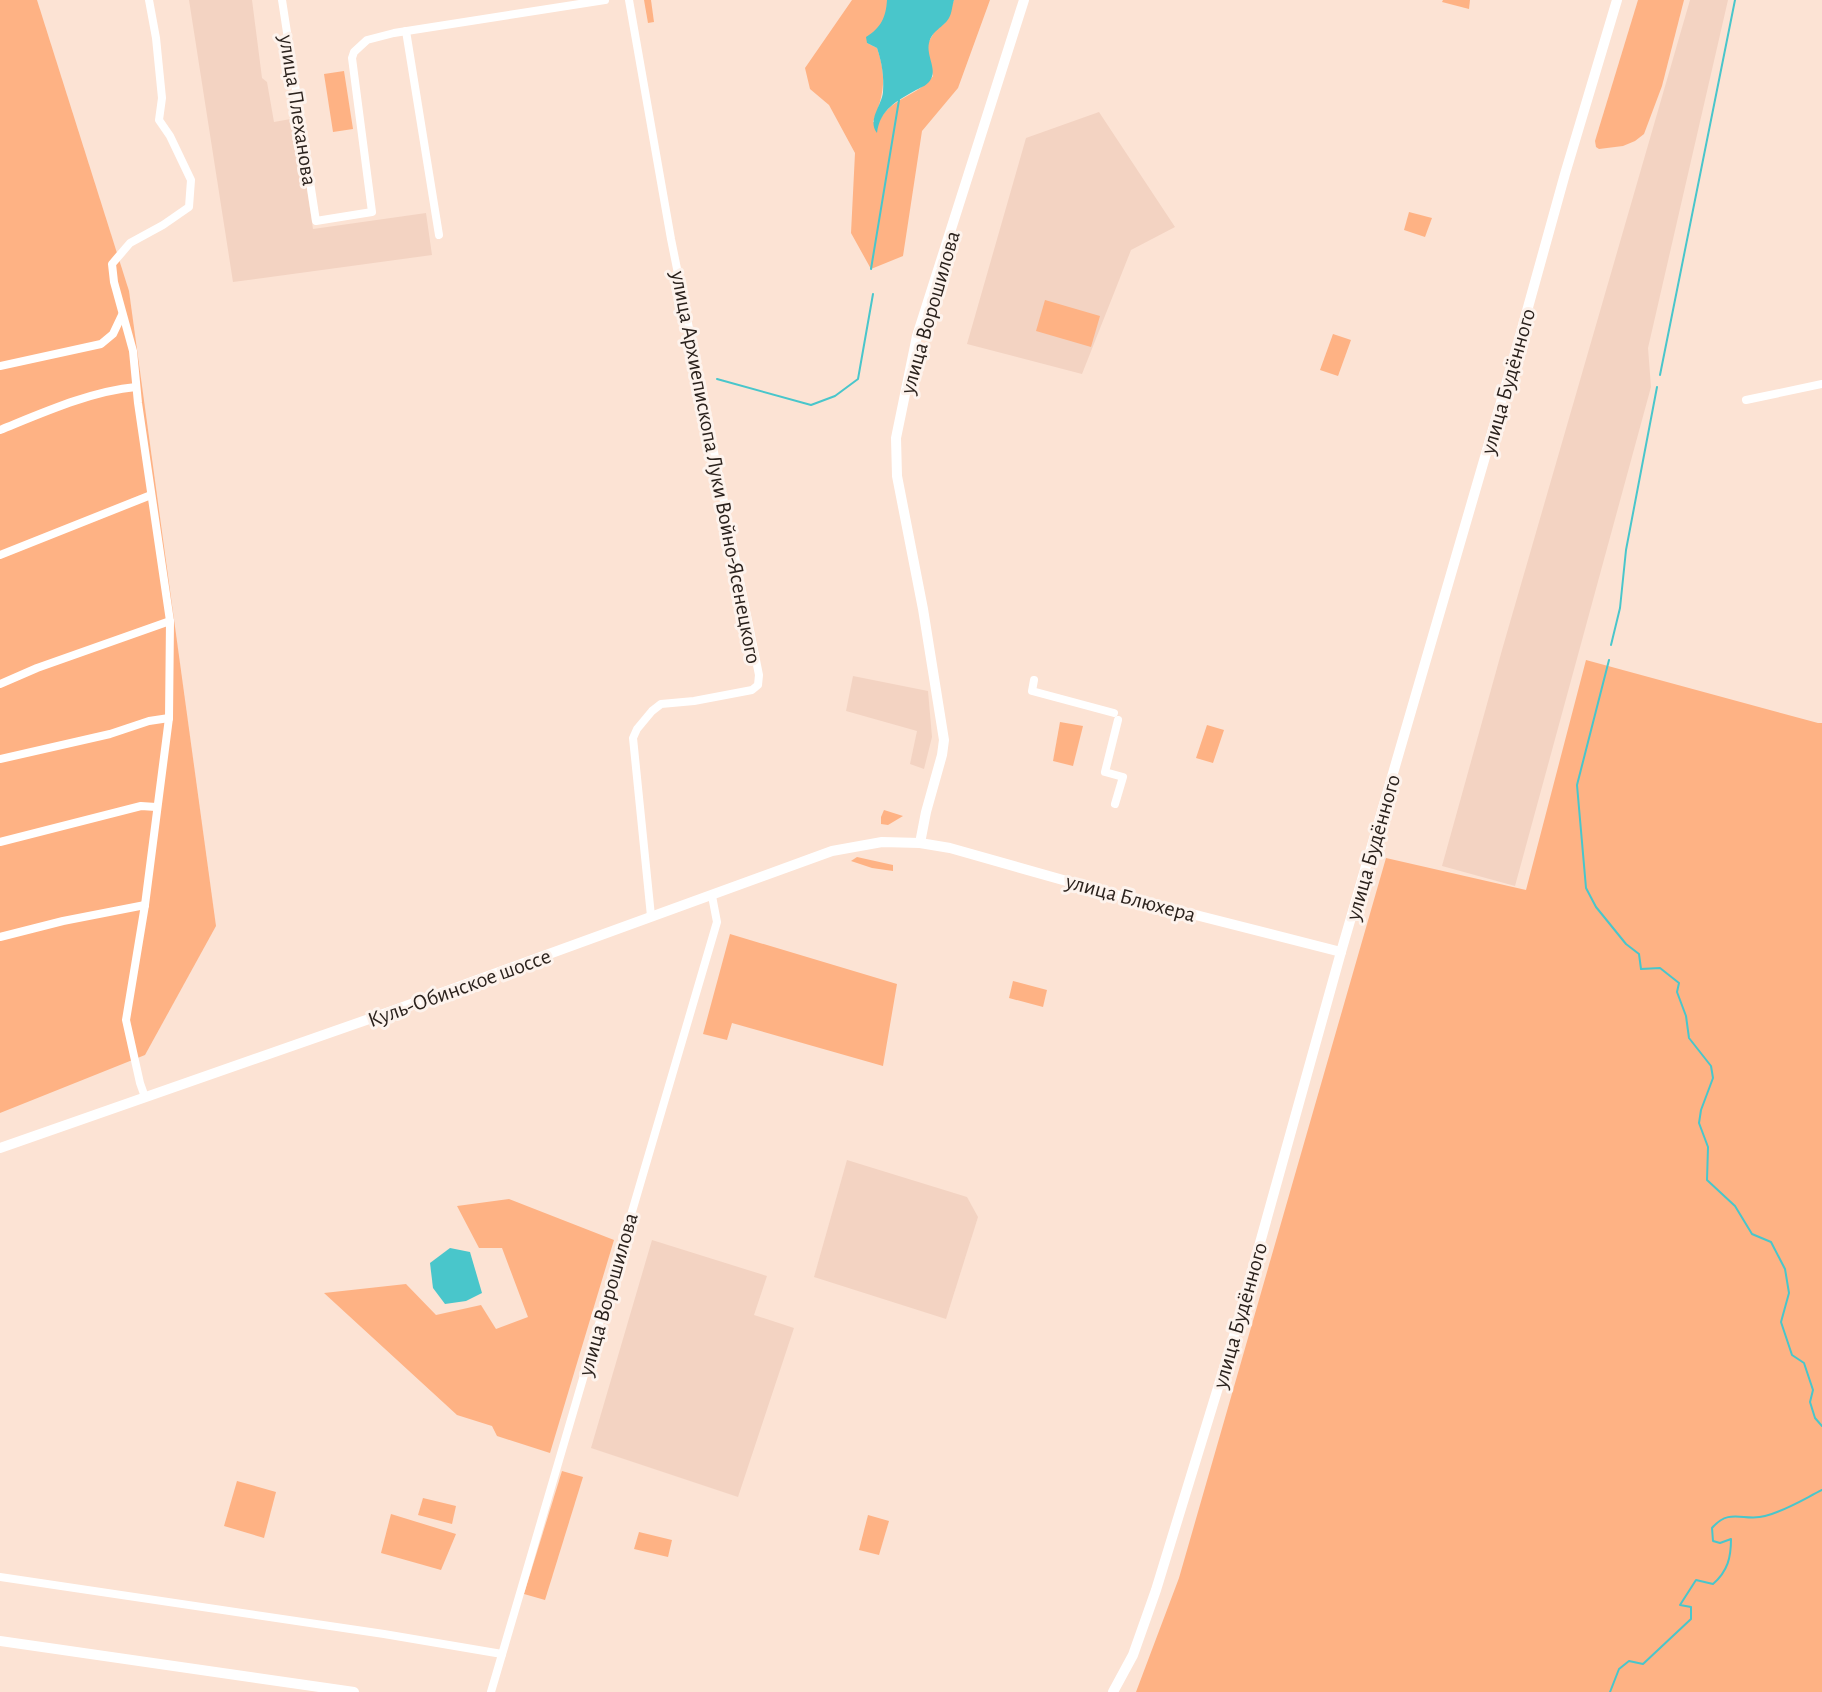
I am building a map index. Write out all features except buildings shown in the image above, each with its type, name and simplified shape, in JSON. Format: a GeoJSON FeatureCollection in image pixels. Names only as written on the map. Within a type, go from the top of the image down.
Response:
{"type":"FeatureCollection","features":[{"type":"Feature","properties":{"kind":"main road","name":"улица Ворошилова"},"geometry":{"type":"LineString","coordinates":[[920,843],[945,740],[897,476],[896,438],[917,336],[1024,0]]}},
{"type":"Feature","properties":{"kind":"main road","name":"улица Будённого"},"geometry":{"type":"LineString","coordinates":[[1113,1691],[1133,1654],[1189,1487],[1236,1329],[1341,952],[1617,0]]}},
{"type":"Feature","properties":{"kind":"main road","name":"Куль-Обинское шоссе"},"geometry":{"type":"LineString","coordinates":[[0,1148],[392,1011],[832,851],[882,842],[920,843]]}},
{"type":"Feature","properties":{"kind":"main road","name":"улица Блюхера"},"geometry":{"type":"LineString","coordinates":[[920,843],[950,848],[1109,893],[1341,952]]}},
{"type":"Feature","properties":{"kind":"main road"},"geometry":{"type":"LineString","coordinates":[[0,1641],[316,1689],[354,1692]]}},
{"type":"Feature","properties":{"kind":"street"},"geometry":{"type":"LineString","coordinates":[[145,1097],[126,1020],[145,905],[169,718],[170,621],[136,387],[133,351],[122,315],[112,264],[130,243],[163,225],[189,207],[191,180],[170,136],[159,120],[162,98],[156,38],[149,0]]}},
{"type":"Feature","properties":{"kind":"street","name":"улица Плеханова"},"geometry":{"type":"LineString","coordinates":[[282,0],[316,221],[372,212],[352,58],[354,52],[367,40],[406,31]]}},
{"type":"Feature","properties":{"kind":"street"},"geometry":{"type":"LineString","coordinates":[[440,235],[406,31],[605,0]]}},
{"type":"Feature","properties":{"kind":"street","name":"улица Архиепископа Луки Войно-Ясенецкого"},"geometry":{"type":"LineString","coordinates":[[629,0],[689,333],[759,675],[758,685],[752,690],[694,701],[661,704],[637,729],[633,738],[651,916]]}},
{"type":"Feature","properties":{"kind":"street"},"geometry":{"type":"LineString","coordinates":[[0,366],[101,344],[113,334],[122,315]]}},
{"type":"Feature","properties":{"kind":"street"},"geometry":{"type":"LineString","coordinates":[[1746,400],[1822,384]]}},
{"type":"Feature","properties":{"kind":"street"},"geometry":{"type":"LineString","coordinates":[[0,430],[82,400],[120,389],[136,387]]}},
{"type":"Feature","properties":{"kind":"street"},"geometry":{"type":"LineString","coordinates":[[0,555],[151,495]]}},
{"type":"Feature","properties":{"kind":"street"},"geometry":{"type":"LineString","coordinates":[[0,684],[37,668],[170,621]]}},
{"type":"Feature","properties":{"kind":"street"},"geometry":{"type":"LineString","coordinates":[[1034,680],[1032,691],[1116,717],[1105,772],[1123,777],[1115,804]]}},
{"type":"Feature","properties":{"kind":"street"},"geometry":{"type":"LineString","coordinates":[[0,759],[169,718]]}},
{"type":"Feature","properties":{"kind":"street"},"geometry":{"type":"LineString","coordinates":[[0,842],[141,806],[156,807]]}},
{"type":"Feature","properties":{"kind":"street","name":"улица Ворошилова"},"geometry":{"type":"LineString","coordinates":[[491,1692],[560,1464],[628,1221],[717,922],[712,896]]}},
{"type":"Feature","properties":{"kind":"street"},"geometry":{"type":"LineString","coordinates":[[0,937],[63,921],[145,905]]}},
{"type":"Feature","properties":{"kind":"street"},"geometry":{"type":"LineString","coordinates":[[0,1578],[384,1634],[502,1654]]}},
{"type":"Feature","properties":{"kind":"shaded area"},"geometry":{"type":"Polygon","coordinates":[[[0,0],[37,0],[129,291],[216,926],[145,1055],[0,1113],[0,0]]]}},
{"type":"Feature","properties":{"kind":"shaded area"},"geometry":{"type":"Polygon","coordinates":[[[189,0],[252,0],[262,78],[267,82],[274,122],[296,118],[313,229],[426,213],[432,255],[233,282],[189,0]]]}},
{"type":"Feature","properties":{"kind":"shaded area"},"geometry":{"type":"Polygon","coordinates":[[[644,0],[651,0],[654,22],[648,23],[644,0]]]}},
{"type":"Feature","properties":{"kind":"shaded area"},"geometry":{"type":"Polygon","coordinates":[[[852,0],[887,0],[886,16],[867,43],[877,48],[882,68],[882,94],[873,122],[879,122],[897,102],[927,83],[933,76],[928,43],[936,29],[945,23],[954,0],[990,0],[958,88],[922,131],[903,256],[871,269],[851,233],[855,153],[829,105],[810,89],[805,68],[852,0]]]}},
{"type":"Feature","properties":{"kind":"shaded area"},"geometry":{"type":"Polygon","coordinates":[[[1443,0],[1470,0],[1469,9],[1442,2],[1443,0]]]}},
{"type":"Feature","properties":{"kind":"shaded area"},"geometry":{"type":"Polygon","coordinates":[[[1638,0],[1684,0],[1662,86],[1644,134],[1623,146],[1599,149],[1595,141],[1638,0]]]}},
{"type":"Feature","properties":{"kind":"shaded area"},"geometry":{"type":"Polygon","coordinates":[[[1690,0],[1728,0],[1648,348],[1651,387],[1515,886],[1442,866],[1690,0]]]}},
{"type":"Feature","properties":{"kind":"shaded area"},"geometry":{"type":"Polygon","coordinates":[[[344,71],[353,129],[333,132],[324,74],[344,71]]]}},
{"type":"Feature","properties":{"kind":"shaded area"},"geometry":{"type":"Polygon","coordinates":[[[1099,112],[1175,227],[1131,250],[1082,374],[967,344],[1026,138],[1099,112]]]}},
{"type":"Feature","properties":{"kind":"shaded area"},"geometry":{"type":"Polygon","coordinates":[[[1409,212],[1432,218],[1425,237],[1404,230],[1409,212]]]}},
{"type":"Feature","properties":{"kind":"shaded area"},"geometry":{"type":"Polygon","coordinates":[[[1045,300],[1100,316],[1091,347],[1036,331],[1045,300]]]}},
{"type":"Feature","properties":{"kind":"shaded area"},"geometry":{"type":"Polygon","coordinates":[[[1333,334],[1351,340],[1338,376],[1320,370],[1333,334]]]}},
{"type":"Feature","properties":{"kind":"shaded area"},"geometry":{"type":"Polygon","coordinates":[[[1586,660],[1822,723],[1822,1692],[1136,1692],[1179,1578],[1386,858],[1526,890],[1586,660]]]}},
{"type":"Feature","properties":{"kind":"shaded area"},"geometry":{"type":"Polygon","coordinates":[[[853,676],[928,691],[932,737],[924,769],[910,764],[917,731],[846,711],[853,676]]]}},
{"type":"Feature","properties":{"kind":"shaded area"},"geometry":{"type":"Polygon","coordinates":[[[1060,722],[1083,726],[1073,766],[1053,761],[1060,722]]]}},
{"type":"Feature","properties":{"kind":"shaded area"},"geometry":{"type":"Polygon","coordinates":[[[1207,725],[1224,730],[1213,763],[1196,758],[1207,725]]]}},
{"type":"Feature","properties":{"kind":"shaded area"},"geometry":{"type":"Polygon","coordinates":[[[884,810],[903,816],[888,825],[881,824],[884,810]]]}},
{"type":"Feature","properties":{"kind":"shaded area"},"geometry":{"type":"Polygon","coordinates":[[[857,857],[893,865],[893,871],[872,868],[851,861],[857,857]]]}},
{"type":"Feature","properties":{"kind":"shaded area"},"geometry":{"type":"Polygon","coordinates":[[[730,934],[897,984],[883,1066],[732,1023],[727,1040],[703,1034],[730,934]]]}},
{"type":"Feature","properties":{"kind":"shaded area"},"geometry":{"type":"Polygon","coordinates":[[[1013,981],[1047,990],[1043,1007],[1009,998],[1013,981]]]}},
{"type":"Feature","properties":{"kind":"shaded area"},"geometry":{"type":"Polygon","coordinates":[[[847,1160],[967,1197],[978,1217],[946,1319],[814,1277],[847,1160]]]}},
{"type":"Feature","properties":{"kind":"shaded area"},"geometry":{"type":"Polygon","coordinates":[[[509,1199],[614,1240],[550,1453],[497,1436],[492,1426],[457,1415],[324,1293],[406,1284],[436,1315],[481,1305],[496,1329],[528,1317],[502,1248],[479,1248],[457,1206],[509,1199]]]}},
{"type":"Feature","properties":{"kind":"shaded area"},"geometry":{"type":"Polygon","coordinates":[[[652,1240],[767,1276],[754,1315],[794,1328],[738,1497],[591,1448],[652,1240]]]}},
{"type":"Feature","properties":{"kind":"shaded area"},"geometry":{"type":"Polygon","coordinates":[[[562,1471],[583,1477],[545,1600],[524,1594],[562,1471]]]}},
{"type":"Feature","properties":{"kind":"shaded area"},"geometry":{"type":"Polygon","coordinates":[[[237,1481],[276,1492],[264,1538],[224,1526],[237,1481]]]}},
{"type":"Feature","properties":{"kind":"shaded area"},"geometry":{"type":"Polygon","coordinates":[[[423,1498],[456,1506],[452,1524],[418,1515],[423,1498]]]}},
{"type":"Feature","properties":{"kind":"shaded area"},"geometry":{"type":"Polygon","coordinates":[[[391,1514],[456,1534],[441,1570],[381,1553],[391,1514]]]}},
{"type":"Feature","properties":{"kind":"shaded area"},"geometry":{"type":"Polygon","coordinates":[[[868,1515],[889,1521],[879,1555],[859,1550],[868,1515]]]}},
{"type":"Feature","properties":{"kind":"shaded area"},"geometry":{"type":"Polygon","coordinates":[[[639,1532],[672,1540],[668,1557],[634,1549],[639,1532]]]}},
{"type":"Feature","properties":{"kind":"water"},"geometry":{"type":"Polygon","coordinates":[[[887,0],[954,0],[949,18],[933,35],[929,43],[933,71],[931,79],[925,86],[890,107],[882,118],[877,133],[874,128],[874,118],[883,92],[882,70],[877,48],[867,43],[866,37],[882,22],[887,0]]]}},
{"type":"Feature","properties":{"kind":"water"},"geometry":{"type":"Polygon","coordinates":[[[450,1248],[470,1252],[482,1293],[466,1301],[445,1304],[433,1288],[430,1263],[450,1248]]]}},
{"type":"Feature","properties":{"kind":"waterway"},"geometry":{"type":"LineString","coordinates":[[1660,375],[1735,0]]}},
{"type":"Feature","properties":{"kind":"waterway"},"geometry":{"type":"LineString","coordinates":[[871,269],[899,100]]}},
{"type":"Feature","properties":{"kind":"waterway"},"geometry":{"type":"LineString","coordinates":[[717,379],[811,405],[835,396],[858,379],[873,294]]}},
{"type":"Feature","properties":{"kind":"waterway"},"geometry":{"type":"LineString","coordinates":[[1611,645],[1620,608],[1626,550],[1657,387]]}},
{"type":"Feature","properties":{"kind":"waterway"},"geometry":{"type":"LineString","coordinates":[[1609,660],[1577,785],[1586,888],[1596,907],[1626,944],[1639,954],[1641,969],[1660,968],[1679,983],[1677,992],[1686,1016],[1689,1038],[1711,1066],[1713,1078],[1701,1110],[1699,1123],[1708,1147],[1707,1180],[1735,1206],[1752,1234],[1771,1242],[1785,1269],[1789,1293],[1781,1322],[1792,1355],[1804,1363],[1813,1390],[1810,1402],[1815,1418],[1822,1426]]}},
{"type":"Feature","properties":{"kind":"waterway"},"geometry":{"type":"LineString","coordinates":[[1610,1692],[1619,1669],[1629,1661],[1643,1664],[1691,1619],[1691,1607],[1680,1605],[1696,1580],[1713,1584],[1722,1574],[1729,1558],[1731,1539],[1720,1543],[1713,1541],[1712,1528],[1725,1518],[1772,1514],[1822,1490]]}}]}
